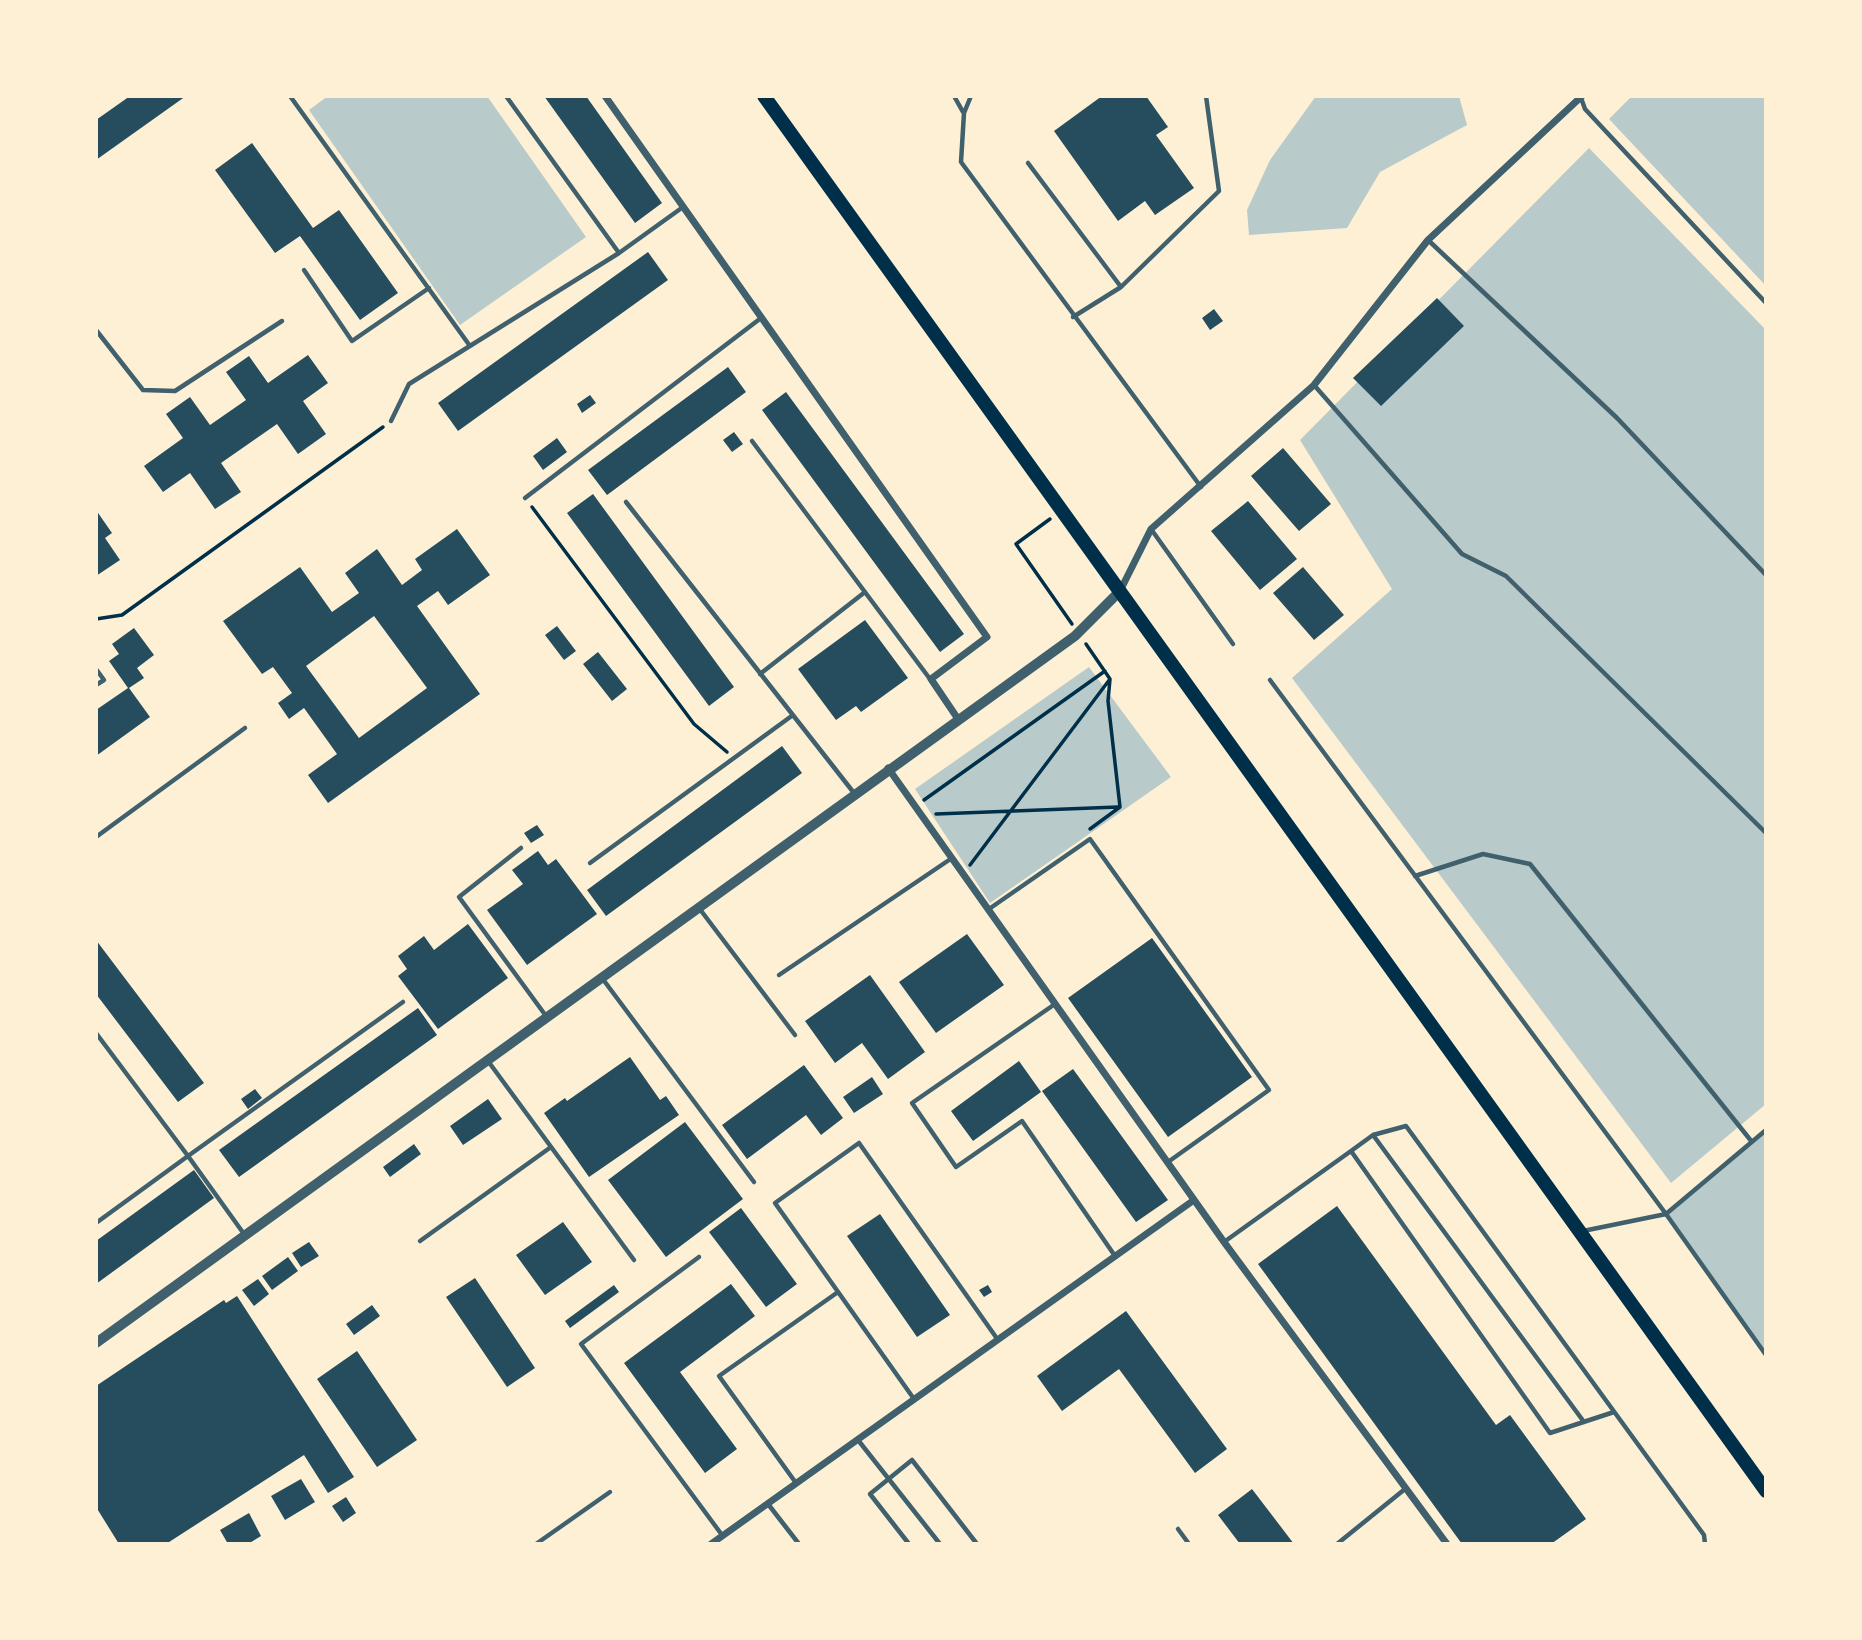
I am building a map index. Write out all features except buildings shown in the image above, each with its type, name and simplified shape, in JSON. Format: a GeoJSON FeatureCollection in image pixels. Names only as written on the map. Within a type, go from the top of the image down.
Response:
{"type":"FeatureCollection","features":[{"type":"Feature","properties":{"kind":"highway"},"geometry":{"type":"LineString","coordinates":[[764,96],[1766,1491]]}},
{"type":"Feature","properties":{"kind":"street"},"geometry":{"type":"LineString","coordinates":[[605,96],[987,637],[931,679],[958,719]]}},
{"type":"Feature","properties":{"kind":"street"},"geometry":{"type":"LineString","coordinates":[[96,1343],[548,1018],[888,768],[1075,636],[1119,592],[1151,529],[1314,385],[1428,240],[1582,97]]}},
{"type":"Feature","properties":{"kind":"street"},"geometry":{"type":"LineString","coordinates":[[888,768],[1224,1242],[1447,1544]]}},
{"type":"Feature","properties":{"kind":"street"},"geometry":{"type":"LineString","coordinates":[[711,1544],[1194,1200]]}},
{"type":"Feature","properties":{"kind":"lane"},"geometry":{"type":"LineString","coordinates":[[290,96],[470,346]]}},
{"type":"Feature","properties":{"kind":"lane"},"geometry":{"type":"LineString","coordinates":[[506,96],[619,253]]}},
{"type":"Feature","properties":{"kind":"lane"},"geometry":{"type":"LineString","coordinates":[[954,96],[964,113]]}},
{"type":"Feature","properties":{"kind":"lane"},"geometry":{"type":"LineString","coordinates":[[971,96],[964,113],[961,162],[1201,487]]}},
{"type":"Feature","properties":{"kind":"lane"},"geometry":{"type":"LineString","coordinates":[[1073,317],[1121,287],[1219,191],[1206,96]]}},
{"type":"Feature","properties":{"kind":"lane"},"geometry":{"type":"LineString","coordinates":[[1582,97],[1585,109],[1766,303]]}},
{"type":"Feature","properties":{"kind":"lane"},"geometry":{"type":"LineString","coordinates":[[1028,163],[1121,287]]}},
{"type":"Feature","properties":{"kind":"lane"},"geometry":{"type":"LineString","coordinates":[[391,421],[409,384],[619,253],[683,207]]}},
{"type":"Feature","properties":{"kind":"lane"},"geometry":{"type":"LineString","coordinates":[[1428,240],[1617,418],[1766,575]]}},
{"type":"Feature","properties":{"kind":"lane"},"geometry":{"type":"LineString","coordinates":[[304,270],[352,341],[429,288]]}},
{"type":"Feature","properties":{"kind":"lane"},"geometry":{"type":"LineString","coordinates":[[525,498],[761,318]]}},
{"type":"Feature","properties":{"kind":"lane"},"geometry":{"type":"LineString","coordinates":[[96,330],[143,390],[175,391],[282,321]]}},
{"type":"Feature","properties":{"kind":"lane"},"geometry":{"type":"LineString","coordinates":[[1314,385],[1462,554],[1507,576],[1766,833]]}},
{"type":"Feature","properties":{"kind":"lane"},"geometry":{"type":"LineString","coordinates":[[752,441],[931,679]]}},
{"type":"Feature","properties":{"kind":"lane"},"geometry":{"type":"LineString","coordinates":[[626,502],[854,793]]}},
{"type":"Feature","properties":{"kind":"lane"},"geometry":{"type":"LineString","coordinates":[[1151,529],[1233,643]]}},
{"type":"Feature","properties":{"kind":"lane"},"geometry":{"type":"LineString","coordinates":[[760,674],[865,592]]}},
{"type":"Feature","properties":{"kind":"lane"},"geometry":{"type":"LineString","coordinates":[[96,669],[104,680],[96,685]]}},
{"type":"Feature","properties":{"kind":"lane"},"geometry":{"type":"LineString","coordinates":[[1270,680],[1666,1214],[1766,1355]]}},
{"type":"Feature","properties":{"kind":"lane"},"geometry":{"type":"LineString","coordinates":[[590,863],[793,715]]}},
{"type":"Feature","properties":{"kind":"lane"},"geometry":{"type":"LineString","coordinates":[[96,837],[245,728]]}},
{"type":"Feature","properties":{"kind":"lane"},"geometry":{"type":"LineString","coordinates":[[988,910],[1090,839],[1269,1090],[1168,1163]]}},
{"type":"Feature","properties":{"kind":"lane"},"geometry":{"type":"LineString","coordinates":[[521,848],[459,897],[548,1018]]}},
{"type":"Feature","properties":{"kind":"lane"},"geometry":{"type":"LineString","coordinates":[[1415,876],[1483,854],[1530,864],[1752,1142]]}},
{"type":"Feature","properties":{"kind":"lane"},"geometry":{"type":"LineString","coordinates":[[779,975],[952,858]]}},
{"type":"Feature","properties":{"kind":"lane"},"geometry":{"type":"LineString","coordinates":[[699,907],[794,1035]]}},
{"type":"Feature","properties":{"kind":"lane"},"geometry":{"type":"LineString","coordinates":[[602,978],[754,1182]]}},
{"type":"Feature","properties":{"kind":"lane"},"geometry":{"type":"LineString","coordinates":[[96,1223],[403,1003]]}},
{"type":"Feature","properties":{"kind":"lane"},"geometry":{"type":"LineString","coordinates":[[1055,1004],[912,1104],[956,1167],[1022,1121],[1115,1256]]}},
{"type":"Feature","properties":{"kind":"lane"},"geometry":{"type":"LineString","coordinates":[[96,1032],[246,1235]]}},
{"type":"Feature","properties":{"kind":"lane"},"geometry":{"type":"LineString","coordinates":[[488,1061],[634,1260]]}},
{"type":"Feature","properties":{"kind":"lane"},"geometry":{"type":"LineString","coordinates":[[1224,1242],[1373,1135],[1406,1126],[1704,1535],[1705,1544]]}},
{"type":"Feature","properties":{"kind":"lane"},"geometry":{"type":"LineString","coordinates":[[1579,1231],[1666,1214],[1766,1130]]}},
{"type":"Feature","properties":{"kind":"lane"},"geometry":{"type":"LineString","coordinates":[[1373,1135],[1584,1422]]}},
{"type":"Feature","properties":{"kind":"lane"},"geometry":{"type":"LineString","coordinates":[[915,1399],[775,1203],[859,1143],[998,1340]]}},
{"type":"Feature","properties":{"kind":"lane"},"geometry":{"type":"LineString","coordinates":[[419,1241],[551,1147]]}},
{"type":"Feature","properties":{"kind":"lane"},"geometry":{"type":"LineString","coordinates":[[1351,1151],[1550,1433],[1615,1412]]}},
{"type":"Feature","properties":{"kind":"lane"},"geometry":{"type":"LineString","coordinates":[[699,1257],[580,1345],[722,1536]]}},
{"type":"Feature","properties":{"kind":"lane"},"geometry":{"type":"LineString","coordinates":[[796,1484],[719,1376],[838,1292]]}},
{"type":"Feature","properties":{"kind":"lane"},"geometry":{"type":"LineString","coordinates":[[859,1440],[940,1544]]}},
{"type":"Feature","properties":{"kind":"lane"},"geometry":{"type":"LineString","coordinates":[[909,1544],[870,1494],[912,1461],[977,1544]]}},
{"type":"Feature","properties":{"kind":"lane"},"geometry":{"type":"LineString","coordinates":[[1338,1544],[1406,1488]]}},
{"type":"Feature","properties":{"kind":"lane"},"geometry":{"type":"LineString","coordinates":[[536,1544],[610,1492]]}},
{"type":"Feature","properties":{"kind":"lane"},"geometry":{"type":"LineString","coordinates":[[768,1504],[799,1544]]}},
{"type":"Feature","properties":{"kind":"lane"},"geometry":{"type":"LineString","coordinates":[[1178,1529],[1189,1544]]}},
{"type":"Feature","properties":{"kind":"path"},"geometry":{"type":"LineString","coordinates":[[96,619],[121,615],[391,421]]}},
{"type":"Feature","properties":{"kind":"path"},"geometry":{"type":"LineString","coordinates":[[525,498],[694,724],[733,758]]}},
{"type":"Feature","properties":{"kind":"path"},"geometry":{"type":"LineString","coordinates":[[1059,513],[1016,544],[1075,629]]}},
{"type":"Feature","properties":{"kind":"path"},"geometry":{"type":"LineString","coordinates":[[1083,639],[1111,679],[1108,701],[1120,807]]}},
{"type":"Feature","properties":{"kind":"path"},"geometry":{"type":"LineString","coordinates":[[941,824],[924,799],[1105,671]]}},
{"type":"Feature","properties":{"kind":"path"},"geometry":{"type":"LineString","coordinates":[[969,866],[1111,679]]}},
{"type":"Feature","properties":{"kind":"path"},"geometry":{"type":"LineString","coordinates":[[934,814],[1120,807]]}},
{"type":"Feature","properties":{"kind":"path"},"geometry":{"type":"LineString","coordinates":[[1086,831],[1120,807]]}},
{"type":"Feature","properties":{"kind":"path"},"geometry":{"type":"LineString","coordinates":[[962,856],[975,876]]}},
{"type":"Feature","properties":{"kind":"shaded area"},"geometry":{"type":"Polygon","coordinates":[[[328,96],[487,96],[586,237],[460,325],[309,110],[328,96]]]}},
{"type":"Feature","properties":{"kind":"shaded area"},"geometry":{"type":"Polygon","coordinates":[[[1316,96],[1459,96],[1467,125],[1380,172],[1347,228],[1249,235],[1247,210],[1270,160],[1316,96]]]}},
{"type":"Feature","properties":{"kind":"shaded area"},"geometry":{"type":"Polygon","coordinates":[[[1632,96],[1766,96],[1766,286],[1609,119],[1632,96]]]}},
{"type":"Feature","properties":{"kind":"shaded area"},"geometry":{"type":"Polygon","coordinates":[[[1589,148],[1766,330],[1766,1104],[1671,1183],[1292,678],[1392,589],[1300,440],[1589,148]]]}},
{"type":"Feature","properties":{"kind":"shaded area"},"geometry":{"type":"Polygon","coordinates":[[[1089,667],[1171,777],[990,903],[915,789],[1089,667]]]}},
{"type":"Feature","properties":{"kind":"shaded area"},"geometry":{"type":"Polygon","coordinates":[[[1766,1130],[1766,1355],[1666,1214],[1766,1130]]]}}]}
